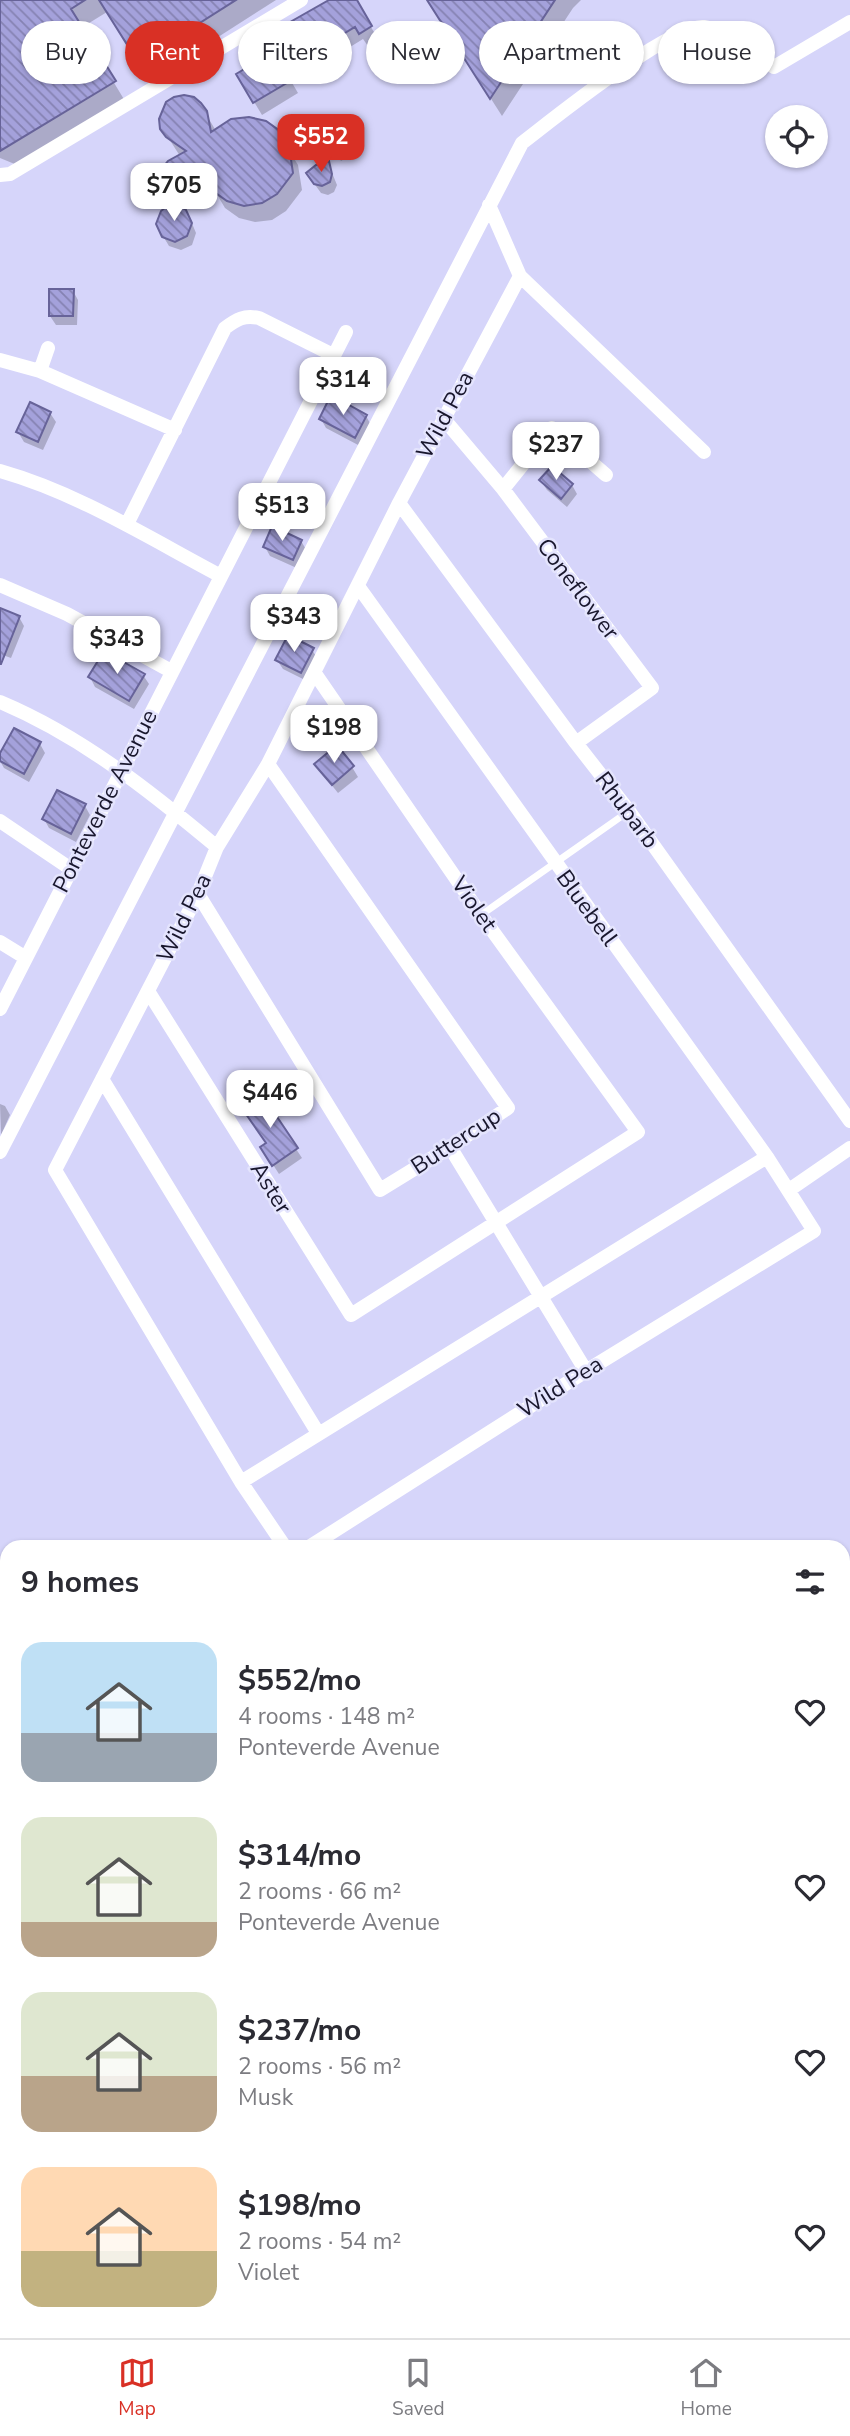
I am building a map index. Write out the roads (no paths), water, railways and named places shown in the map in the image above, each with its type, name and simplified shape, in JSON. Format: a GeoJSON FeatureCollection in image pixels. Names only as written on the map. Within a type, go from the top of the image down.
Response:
{"type":"FeatureCollection","features":[{"type":"Feature","properties":{"kind":"street"},"geometry":{"type":"LineString","coordinates":[[0,175],[10,174],[301,0]]}},
{"type":"Feature","properties":{"kind":"street"},"geometry":{"type":"LineString","coordinates":[[0,1152],[522,143],[600,84],[670,36],[703,26],[737,40],[774,67],[850,22]]}},
{"type":"Feature","properties":{"kind":"street"},"geometry":{"type":"LineString","coordinates":[[489,205],[520,276],[704,452]]}},
{"type":"Feature","properties":{"kind":"street","name":"Wild Pea"},"geometry":{"type":"LineString","coordinates":[[280,1540],[241,1482],[55,1170],[198,894],[216,847],[268,764],[399,503],[520,276]]}},
{"type":"Feature","properties":{"kind":"street"},"geometry":{"type":"LineString","coordinates":[[127,524],[225,328],[237,318],[259,318],[333,355]]}},
{"type":"Feature","properties":{"kind":"street","name":"Ponteverde Avenue"},"geometry":{"type":"LineString","coordinates":[[0,1009],[170,671],[346,332]]}},
{"type":"Feature","properties":{"kind":"street"},"geometry":{"type":"LineString","coordinates":[[40,371],[48,348]]}},
{"type":"Feature","properties":{"kind":"street"},"geometry":{"type":"LineString","coordinates":[[0,360],[40,371],[175,430]]}},
{"type":"Feature","properties":{"kind":"street","name":"Coneflower"},"geometry":{"type":"LineString","coordinates":[[443,418],[503,489],[652,688],[576,743]]}},
{"type":"Feature","properties":{"kind":"street"},"geometry":{"type":"LineString","coordinates":[[503,489],[552,428],[606,475]]}},
{"type":"Feature","properties":{"kind":"street"},"geometry":{"type":"LineString","coordinates":[[0,471],[75,500],[127,524],[221,576]]}},
{"type":"Feature","properties":{"kind":"street","name":"Rhubarb"},"geometry":{"type":"LineString","coordinates":[[399,503],[629,811],[850,1121]]}},
{"type":"Feature","properties":{"kind":"street"},"geometry":{"type":"LineString","coordinates":[[0,585],[67,614],[170,671]]}},
{"type":"Feature","properties":{"kind":"street","name":"Bluebell"},"geometry":{"type":"LineString","coordinates":[[358,586],[767,1157],[814,1231]]}},
{"type":"Feature","properties":{"kind":"street","name":"Violet"},"geometry":{"type":"LineString","coordinates":[[314,672],[481,915],[638,1132],[497,1223]]}},
{"type":"Feature","properties":{"kind":"street"},"geometry":{"type":"LineString","coordinates":[[0,702],[30,715],[120,769],[216,847]]}},
{"type":"Feature","properties":{"kind":"street","name":"Buttercup"},"geometry":{"type":"LineString","coordinates":[[198,894],[380,1190],[508,1108],[268,764]]}},
{"type":"Feature","properties":{"kind":"street"},"geometry":{"type":"LineString","coordinates":[[0,821],[71,869]]}},
{"type":"Feature","properties":{"kind":"street"},"geometry":{"type":"LineString","coordinates":[[0,942],[26,958]]}},
{"type":"Feature","properties":{"kind":"street","name":"Aster"},"geometry":{"type":"LineString","coordinates":[[148,990],[351,1315],[497,1223]]}},
{"type":"Feature","properties":{"kind":"street"},"geometry":{"type":"LineString","coordinates":[[102,1079],[318,1433]]}},
{"type":"Feature","properties":{"kind":"street"},"geometry":{"type":"LineString","coordinates":[[450,1147],[586,1371]]}},
{"type":"Feature","properties":{"kind":"street"},"geometry":{"type":"LineString","coordinates":[[789,1191],[850,1148]]}},
{"type":"Feature","properties":{"kind":"street"},"geometry":{"type":"LineString","coordinates":[[241,1482],[767,1157]]}},
{"type":"Feature","properties":{"kind":"street","name":"Wild Pea"},"geometry":{"type":"LineString","coordinates":[[320,1540],[586,1371],[814,1231]]}},
{"type":"Feature","properties":{"kind":"lane"},"geometry":{"type":"LineString","coordinates":[[481,915],[629,811]]}}]}
